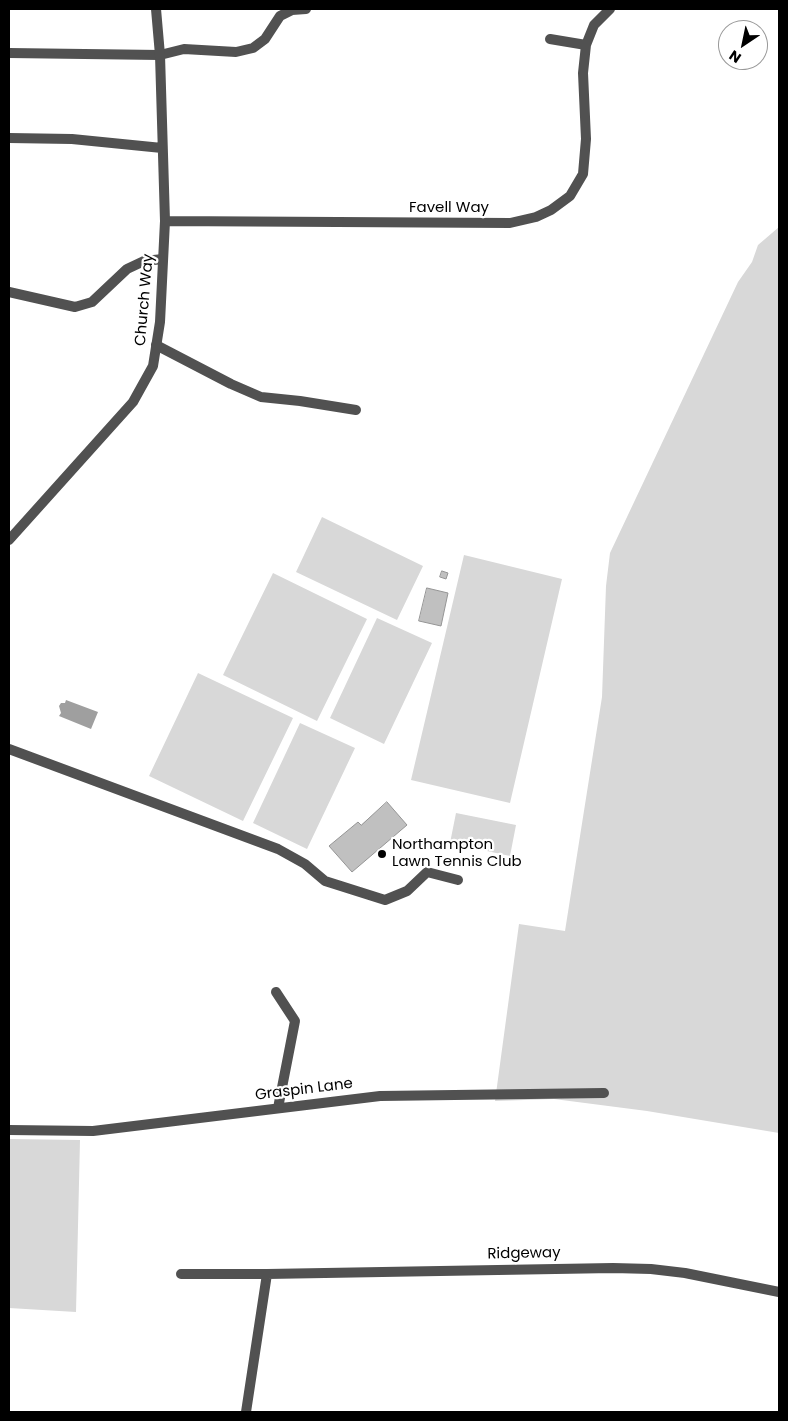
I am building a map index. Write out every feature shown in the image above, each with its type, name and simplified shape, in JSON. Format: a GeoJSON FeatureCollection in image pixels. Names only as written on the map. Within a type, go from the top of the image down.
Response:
{"type":"FeatureCollection","features":[{"type":"Feature","properties":{"kind":"street","name":"Church Way"},"geometry":{"type":"LineString","coordinates":[[9,540],[133,402],[153,366],[160,322],[165,221],[160,56],[156,9]]}},
{"type":"Feature","properties":{"kind":"street"},"geometry":{"type":"LineString","coordinates":[[9,53],[160,56],[184,49],[236,52],[253,48],[265,38],[280,16],[292,10],[306,9]]}},
{"type":"Feature","properties":{"kind":"street","name":"Favell Way"},"geometry":{"type":"LineString","coordinates":[[165,221],[510,223],[536,218],[570,196],[583,174],[586,139],[583,73],[586,45],[594,24],[610,9]]}},
{"type":"Feature","properties":{"kind":"street"},"geometry":{"type":"LineString","coordinates":[[550,39],[586,45]]}},
{"type":"Feature","properties":{"kind":"street"},"geometry":{"type":"LineString","coordinates":[[9,138],[72,139],[162,148]]}},
{"type":"Feature","properties":{"kind":"street"},"geometry":{"type":"LineString","coordinates":[[9,292],[76,307],[92,302],[127,269],[144,260],[163,259]]}},
{"type":"Feature","properties":{"kind":"street"},"geometry":{"type":"LineString","coordinates":[[156,345],[230,384],[261,397],[356,410]]}},
{"type":"Feature","properties":{"kind":"street"},"geometry":{"type":"LineString","coordinates":[[9,749],[278,849],[305,864],[325,881],[385,900],[407,890],[427,872],[458,880]]}},
{"type":"Feature","properties":{"kind":"street"},"geometry":{"type":"LineString","coordinates":[[276,992],[295,1021],[278,1108]]}},
{"type":"Feature","properties":{"kind":"street","name":"Graspin Lane"},"geometry":{"type":"LineString","coordinates":[[9,1130],[94,1131],[380,1096],[604,1093]]}},
{"type":"Feature","properties":{"kind":"street","name":"Ridgeway"},"geometry":{"type":"LineString","coordinates":[[181,1274],[651,1269],[685,1273],[779,1292]]}},
{"type":"Feature","properties":{"kind":"street"},"geometry":{"type":"LineString","coordinates":[[246,1412],[267,1274]]}},
{"type":"Feature","properties":{"kind":"shaded area"},"geometry":{"type":"Polygon","coordinates":[[[779,227],[779,1133],[647,1111],[554,1099],[495,1101],[519,924],[565,931],[602,697],[606,586],[610,553],[738,282],[752,262],[758,245],[779,227]]]}},
{"type":"Feature","properties":{"kind":"shaded area"},"geometry":{"type":"Polygon","coordinates":[[[322,517],[423,566],[397,620],[296,572],[322,517]]]}},
{"type":"Feature","properties":{"kind":"shaded area"},"geometry":{"type":"Polygon","coordinates":[[[464,555],[562,579],[510,803],[411,780],[464,555]]]}},
{"type":"Feature","properties":{"kind":"shaded area"},"geometry":{"type":"Polygon","coordinates":[[[273,573],[367,619],[317,721],[223,675],[273,573]]]}},
{"type":"Feature","properties":{"kind":"shaded area"},"geometry":{"type":"Polygon","coordinates":[[[377,618],[432,643],[384,744],[330,718],[377,618]]]}},
{"type":"Feature","properties":{"kind":"shaded area"},"geometry":{"type":"Polygon","coordinates":[[[198,673],[293,718],[243,821],[149,776],[198,673]]]}},
{"type":"Feature","properties":{"kind":"shaded area"},"geometry":{"type":"Polygon","coordinates":[[[66,700],[98,712],[91,729],[59,716],[61,713],[59,706],[61,703],[65,703],[66,700]]]}},
{"type":"Feature","properties":{"kind":"shaded area"},"geometry":{"type":"Polygon","coordinates":[[[300,723],[355,748],[307,849],[253,823],[300,723]]]}},
{"type":"Feature","properties":{"kind":"shaded area"},"geometry":{"type":"Polygon","coordinates":[[[456,813],[516,825],[510,856],[450,843],[456,813]]]}},
{"type":"Feature","properties":{"kind":"shaded area"},"geometry":{"type":"Polygon","coordinates":[[[9,1139],[80,1140],[76,1312],[9,1308],[9,1139]]]}},
{"type":"Feature","properties":{"kind":"building"},"geometry":{"type":"Polygon","coordinates":[[[442,571],[448,573],[446,579],[440,577],[442,571]]]}},
{"type":"Feature","properties":{"kind":"building"},"geometry":{"type":"Polygon","coordinates":[[[427,588],[448,593],[441,626],[419,621],[427,588]]]}},
{"type":"Feature","properties":{"kind":"building"},"geometry":{"type":"Polygon","coordinates":[[[387,802],[407,825],[352,872],[329,846],[358,822],[361,825],[387,802]]]}},
{"type":"Feature","properties":{"kind":"place","name":"Northampton Lawn Tennis Club"},"geometry":{"type":"Point","coordinates":[382,854]}}]}
